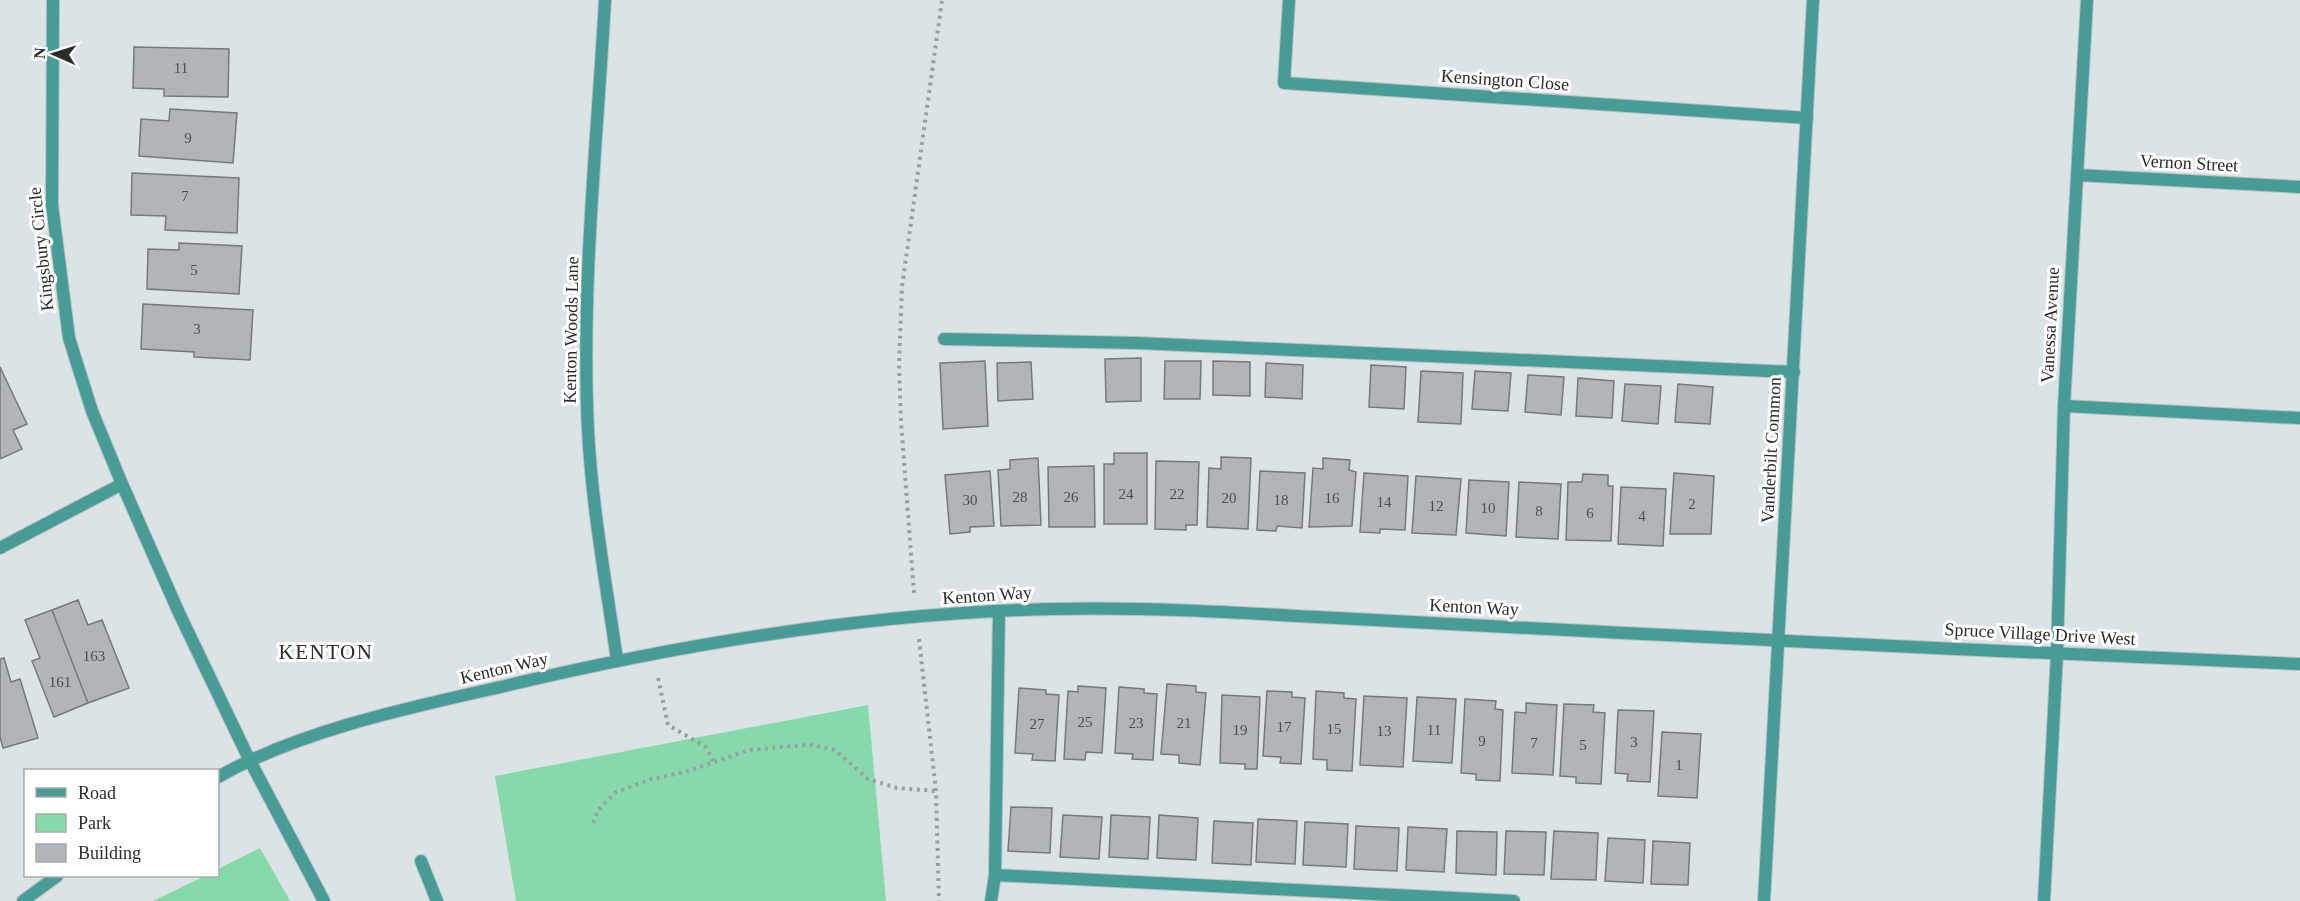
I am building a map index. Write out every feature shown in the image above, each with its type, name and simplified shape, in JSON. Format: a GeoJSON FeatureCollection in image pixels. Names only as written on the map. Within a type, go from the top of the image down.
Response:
{"type":"FeatureCollection","features":[{"type":"Feature","properties":{"kind":"street","name":"Kingsbury Circle"},"geometry":{"type":"LineString","coordinates":[[53,0],[52,205],[69,338],[92,411],[178,613],[249,759],[324,901]]}},
{"type":"Feature","properties":{"kind":"street","name":"Kenton Woods Lane"},"geometry":{"type":"LineString","coordinates":[[605,0],[588,294],[588,430],[597,519],[616,660]]}},
{"type":"Feature","properties":{"kind":"street","name":"Kensington Close"},"geometry":{"type":"LineString","coordinates":[[1289,0],[1284,83],[1807,118]]}},
{"type":"Feature","properties":{"kind":"street","name":"Vanderbilt Common"},"geometry":{"type":"LineString","coordinates":[[1764,901],[1813,0]]}},
{"type":"Feature","properties":{"kind":"street","name":"Vanessa Avenue"},"geometry":{"type":"LineString","coordinates":[[2044,901],[2056,653],[2064,406],[2087,0]]}},
{"type":"Feature","properties":{"kind":"street","name":"Vernon Street"},"geometry":{"type":"LineString","coordinates":[[2077,175],[2300,187]]}},
{"type":"Feature","properties":{"kind":"street"},"geometry":{"type":"LineString","coordinates":[[944,339],[1137,343],[1794,372]]}},
{"type":"Feature","properties":{"kind":"street"},"geometry":{"type":"LineString","coordinates":[[2064,406],[2300,418]]}},
{"type":"Feature","properties":{"kind":"street"},"geometry":{"type":"LineString","coordinates":[[0,549],[122,484]]}},
{"type":"Feature","properties":{"kind":"street","name":"Kenton Way"},"geometry":{"type":"LineString","coordinates":[[219,776],[249,759],[332,730],[457,697],[616,660],[766,634],[916,618],[1057,609],[1183,610],[1779,641]]}},
{"type":"Feature","properties":{"kind":"street"},"geometry":{"type":"LineString","coordinates":[[991,901],[995,875],[999,611]]}},
{"type":"Feature","properties":{"kind":"street","name":"Spruce Village Drive West"},"geometry":{"type":"LineString","coordinates":[[1779,641],[2300,664]]}},
{"type":"Feature","properties":{"kind":"street"},"geometry":{"type":"LineString","coordinates":[[422,861],[437,901]]}},
{"type":"Feature","properties":{"kind":"street"},"geometry":{"type":"LineString","coordinates":[[995,875],[1514,901]]}},
{"type":"Feature","properties":{"kind":"street"},"geometry":{"type":"LineString","coordinates":[[23,901],[56,877]]}},
{"type":"Feature","properties":{"kind":"path"},"geometry":{"type":"LineString","coordinates":[[939,901],[936,791],[916,618],[901,422],[899,352],[902,287],[942,0]]}},
{"type":"Feature","properties":{"kind":"path"},"geometry":{"type":"LineString","coordinates":[[653,654],[668,724],[706,747],[713,761]]}},
{"type":"Feature","properties":{"kind":"path"},"geometry":{"type":"LineString","coordinates":[[593,823],[598,810],[616,792],[749,750],[813,745],[835,750],[868,779],[897,788],[936,791]]}},
{"type":"Feature","properties":{"kind":"green space"},"geometry":{"type":"Polygon","coordinates":[[[868,705],[886,901],[516,901],[495,776],[868,705]]]}},
{"type":"Feature","properties":{"kind":"green space"},"geometry":{"type":"Polygon","coordinates":[[[260,848],[290,901],[153,901],[203,877],[219,877],[219,868],[260,848]]]}},
{"type":"Feature","properties":{"kind":"building"},"geometry":{"type":"Polygon","coordinates":[[[134,47],[229,49],[228,97],[164,96],[164,89],[133,88],[134,47]]]}},
{"type":"Feature","properties":{"kind":"building"},"geometry":{"type":"Polygon","coordinates":[[[170,109],[237,113],[233,163],[139,156],[141,119],[169,121],[170,109]]]}},
{"type":"Feature","properties":{"kind":"building"},"geometry":{"type":"Polygon","coordinates":[[[132,173],[239,178],[237,233],[165,230],[166,216],[131,215],[132,173]]]}},
{"type":"Feature","properties":{"kind":"building"},"geometry":{"type":"Polygon","coordinates":[[[179,243],[242,246],[239,294],[147,289],[148,249],[179,250],[179,243]]]}},
{"type":"Feature","properties":{"kind":"building"},"geometry":{"type":"Polygon","coordinates":[[[143,304],[253,310],[250,360],[194,357],[194,352],[141,349],[143,304]]]}},
{"type":"Feature","properties":{"kind":"building"},"geometry":{"type":"Polygon","coordinates":[[[1141,358],[1141,401],[1106,402],[1105,359],[1141,358]]]}},
{"type":"Feature","properties":{"kind":"building"},"geometry":{"type":"Polygon","coordinates":[[[985,361],[988,426],[943,429],[940,363],[985,361]]]}},
{"type":"Feature","properties":{"kind":"building"},"geometry":{"type":"Polygon","coordinates":[[[1165,361],[1201,361],[1200,399],[1164,399],[1165,361]]]}},
{"type":"Feature","properties":{"kind":"building"},"geometry":{"type":"Polygon","coordinates":[[[1213,361],[1250,362],[1250,396],[1213,395],[1213,361]]]}},
{"type":"Feature","properties":{"kind":"building"},"geometry":{"type":"Polygon","coordinates":[[[1031,362],[1033,399],[998,401],[997,363],[1031,362]]]}},
{"type":"Feature","properties":{"kind":"building"},"geometry":{"type":"Polygon","coordinates":[[[1266,363],[1303,365],[1302,399],[1265,397],[1266,363]]]}},
{"type":"Feature","properties":{"kind":"building"},"geometry":{"type":"Polygon","coordinates":[[[1371,365],[1406,367],[1404,409],[1369,407],[1371,365]]]}},
{"type":"Feature","properties":{"kind":"building"},"geometry":{"type":"Polygon","coordinates":[[[0,367],[27,424],[13,430],[22,449],[0,459],[0,367]]]}},
{"type":"Feature","properties":{"kind":"building"},"geometry":{"type":"Polygon","coordinates":[[[1421,371],[1463,373],[1461,424],[1418,422],[1421,371]]]}},
{"type":"Feature","properties":{"kind":"building"},"geometry":{"type":"Polygon","coordinates":[[[1475,371],[1511,373],[1508,411],[1472,409],[1475,371]]]}},
{"type":"Feature","properties":{"kind":"building"},"geometry":{"type":"Polygon","coordinates":[[[1528,375],[1564,377],[1561,415],[1525,412],[1528,375]]]}},
{"type":"Feature","properties":{"kind":"building"},"geometry":{"type":"Polygon","coordinates":[[[1578,378],[1614,381],[1612,418],[1576,416],[1578,378]]]}},
{"type":"Feature","properties":{"kind":"building"},"geometry":{"type":"Polygon","coordinates":[[[1625,384],[1661,386],[1658,424],[1622,421],[1625,384]]]}},
{"type":"Feature","properties":{"kind":"building"},"geometry":{"type":"Polygon","coordinates":[[[1678,384],[1713,387],[1710,424],[1675,422],[1678,384]]]}},
{"type":"Feature","properties":{"kind":"building"},"geometry":{"type":"Polygon","coordinates":[[[1114,453],[1147,453],[1147,524],[1104,524],[1104,464],[1114,464],[1114,453]]]}},
{"type":"Feature","properties":{"kind":"building"},"geometry":{"type":"Polygon","coordinates":[[[1221,457],[1251,458],[1248,529],[1207,527],[1209,468],[1221,469],[1221,457]]]}},
{"type":"Feature","properties":{"kind":"building"},"geometry":{"type":"Polygon","coordinates":[[[1038,458],[1041,525],[1001,526],[998,470],[1010,469],[1010,460],[1038,458]]]}},
{"type":"Feature","properties":{"kind":"building"},"geometry":{"type":"Polygon","coordinates":[[[1323,458],[1350,460],[1349,470],[1356,472],[1352,526],[1309,527],[1313,468],[1323,469],[1323,458]]]}},
{"type":"Feature","properties":{"kind":"building"},"geometry":{"type":"Polygon","coordinates":[[[1156,461],[1199,462],[1197,525],[1186,525],[1186,530],[1155,529],[1156,461]]]}},
{"type":"Feature","properties":{"kind":"building"},"geometry":{"type":"Polygon","coordinates":[[[1094,466],[1095,527],[1049,527],[1048,467],[1094,466]]]}},
{"type":"Feature","properties":{"kind":"building"},"geometry":{"type":"Polygon","coordinates":[[[990,471],[994,526],[970,527],[970,532],[950,534],[945,475],[990,471]]]}},
{"type":"Feature","properties":{"kind":"building"},"geometry":{"type":"Polygon","coordinates":[[[1260,471],[1305,473],[1302,528],[1277,526],[1276,531],[1257,530],[1260,471]]]}},
{"type":"Feature","properties":{"kind":"building"},"geometry":{"type":"Polygon","coordinates":[[[1364,473],[1408,476],[1405,530],[1380,529],[1380,533],[1360,532],[1364,473]]]}},
{"type":"Feature","properties":{"kind":"building"},"geometry":{"type":"Polygon","coordinates":[[[1674,473],[1714,476],[1711,534],[1670,534],[1674,473]]]}},
{"type":"Feature","properties":{"kind":"building"},"geometry":{"type":"Polygon","coordinates":[[[1583,474],[1608,475],[1608,486],[1613,486],[1611,541],[1566,540],[1568,482],[1582,482],[1583,474]]]}},
{"type":"Feature","properties":{"kind":"building"},"geometry":{"type":"Polygon","coordinates":[[[1416,476],[1461,479],[1456,535],[1412,533],[1416,476]]]}},
{"type":"Feature","properties":{"kind":"building"},"geometry":{"type":"Polygon","coordinates":[[[1469,480],[1509,482],[1506,536],[1466,533],[1469,480]]]}},
{"type":"Feature","properties":{"kind":"building"},"geometry":{"type":"Polygon","coordinates":[[[1519,482],[1561,484],[1558,539],[1516,537],[1519,482]]]}},
{"type":"Feature","properties":{"kind":"building"},"geometry":{"type":"Polygon","coordinates":[[[1621,487],[1666,489],[1663,546],[1618,544],[1621,487]]]}},
{"type":"Feature","properties":{"kind":"building"},"geometry":{"type":"Polygon","coordinates":[[[78,600],[88,625],[102,620],[129,688],[88,703],[52,610],[78,600]]]}},
{"type":"Feature","properties":{"kind":"building"},"geometry":{"type":"Polygon","coordinates":[[[52,610],[88,703],[54,717],[32,661],[40,658],[25,620],[52,610]]]}},
{"type":"Feature","properties":{"kind":"building"},"geometry":{"type":"Polygon","coordinates":[[[4,658],[11,682],[20,679],[38,738],[3,748],[0,737],[0,659],[4,658]]]}},
{"type":"Feature","properties":{"kind":"building"},"geometry":{"type":"Polygon","coordinates":[[[1167,684],[1196,686],[1196,692],[1206,693],[1200,765],[1179,763],[1179,755],[1161,754],[1167,684]]]}},
{"type":"Feature","properties":{"kind":"building"},"geometry":{"type":"Polygon","coordinates":[[[1078,686],[1106,688],[1102,753],[1086,752],[1085,760],[1064,759],[1068,691],[1078,692],[1078,686]]]}},
{"type":"Feature","properties":{"kind":"building"},"geometry":{"type":"Polygon","coordinates":[[[1119,687],[1144,689],[1144,693],[1157,694],[1153,760],[1132,759],[1133,754],[1115,753],[1119,687]]]}},
{"type":"Feature","properties":{"kind":"building"},"geometry":{"type":"Polygon","coordinates":[[[1019,688],[1046,690],[1046,694],[1059,695],[1055,761],[1032,760],[1033,754],[1015,753],[1019,688]]]}},
{"type":"Feature","properties":{"kind":"building"},"geometry":{"type":"Polygon","coordinates":[[[1267,691],[1292,692],[1292,697],[1305,698],[1301,764],[1280,763],[1281,757],[1263,756],[1267,691]]]}},
{"type":"Feature","properties":{"kind":"building"},"geometry":{"type":"Polygon","coordinates":[[[1316,691],[1344,693],[1344,698],[1356,699],[1352,771],[1327,770],[1327,760],[1313,759],[1316,691]]]}},
{"type":"Feature","properties":{"kind":"building"},"geometry":{"type":"Polygon","coordinates":[[[1222,695],[1260,697],[1257,769],[1245,769],[1245,764],[1220,763],[1222,695]]]}},
{"type":"Feature","properties":{"kind":"building"},"geometry":{"type":"Polygon","coordinates":[[[1364,696],[1407,698],[1403,767],[1360,765],[1364,696]]]}},
{"type":"Feature","properties":{"kind":"building"},"geometry":{"type":"Polygon","coordinates":[[[1417,697],[1456,699],[1452,763],[1413,761],[1417,697]]]}},
{"type":"Feature","properties":{"kind":"building"},"geometry":{"type":"Polygon","coordinates":[[[1465,699],[1496,701],[1495,709],[1503,710],[1500,781],[1476,780],[1476,774],[1461,773],[1465,699]]]}},
{"type":"Feature","properties":{"kind":"building"},"geometry":{"type":"Polygon","coordinates":[[[1526,703],[1557,705],[1553,775],[1512,773],[1515,712],[1526,713],[1526,703]]]}},
{"type":"Feature","properties":{"kind":"building"},"geometry":{"type":"Polygon","coordinates":[[[1564,704],[1594,705],[1593,712],[1605,713],[1601,784],[1576,783],[1576,777],[1560,776],[1564,704]]]}},
{"type":"Feature","properties":{"kind":"building"},"geometry":{"type":"Polygon","coordinates":[[[1618,710],[1654,711],[1650,782],[1627,781],[1628,774],[1615,773],[1618,710]]]}},
{"type":"Feature","properties":{"kind":"building"},"geometry":{"type":"Polygon","coordinates":[[[1662,732],[1701,734],[1697,798],[1658,796],[1662,732]]]}},
{"type":"Feature","properties":{"kind":"building"},"geometry":{"type":"Polygon","coordinates":[[[1011,807],[1052,808],[1050,853],[1008,851],[1011,807]]]}},
{"type":"Feature","properties":{"kind":"building"},"geometry":{"type":"Polygon","coordinates":[[[1063,815],[1102,817],[1099,859],[1060,857],[1063,815]]]}},
{"type":"Feature","properties":{"kind":"building"},"geometry":{"type":"Polygon","coordinates":[[[1111,815],[1150,817],[1148,859],[1109,857],[1111,815]]]}},
{"type":"Feature","properties":{"kind":"building"},"geometry":{"type":"Polygon","coordinates":[[[1159,815],[1198,818],[1196,860],[1157,858],[1159,815]]]}},
{"type":"Feature","properties":{"kind":"building"},"geometry":{"type":"Polygon","coordinates":[[[1258,819],[1297,821],[1295,864],[1256,862],[1258,819]]]}},
{"type":"Feature","properties":{"kind":"building"},"geometry":{"type":"Polygon","coordinates":[[[1214,821],[1253,823],[1251,865],[1212,863],[1214,821]]]}},
{"type":"Feature","properties":{"kind":"building"},"geometry":{"type":"Polygon","coordinates":[[[1305,822],[1348,824],[1346,867],[1303,865],[1305,822]]]}},
{"type":"Feature","properties":{"kind":"building"},"geometry":{"type":"Polygon","coordinates":[[[1356,826],[1399,828],[1397,871],[1354,869],[1356,826]]]}},
{"type":"Feature","properties":{"kind":"building"},"geometry":{"type":"Polygon","coordinates":[[[1408,827],[1447,829],[1444,872],[1406,870],[1408,827]]]}},
{"type":"Feature","properties":{"kind":"building"},"geometry":{"type":"Polygon","coordinates":[[[1457,831],[1497,832],[1496,875],[1456,873],[1457,831]]]}},
{"type":"Feature","properties":{"kind":"building"},"geometry":{"type":"Polygon","coordinates":[[[1506,831],[1546,832],[1544,875],[1504,874],[1506,831]]]}},
{"type":"Feature","properties":{"kind":"building"},"geometry":{"type":"Polygon","coordinates":[[[1554,831],[1598,833],[1596,880],[1551,879],[1554,831]]]}},
{"type":"Feature","properties":{"kind":"building"},"geometry":{"type":"Polygon","coordinates":[[[1608,838],[1645,840],[1643,883],[1605,881],[1608,838]]]}},
{"type":"Feature","properties":{"kind":"building"},"geometry":{"type":"Polygon","coordinates":[[[1653,841],[1690,843],[1688,885],[1651,884],[1653,841]]]}},
{"type":"Feature","properties":{"kind":"district","name":"KENTON"},"geometry":{"type":"Point","coordinates":[326,652]}}]}
